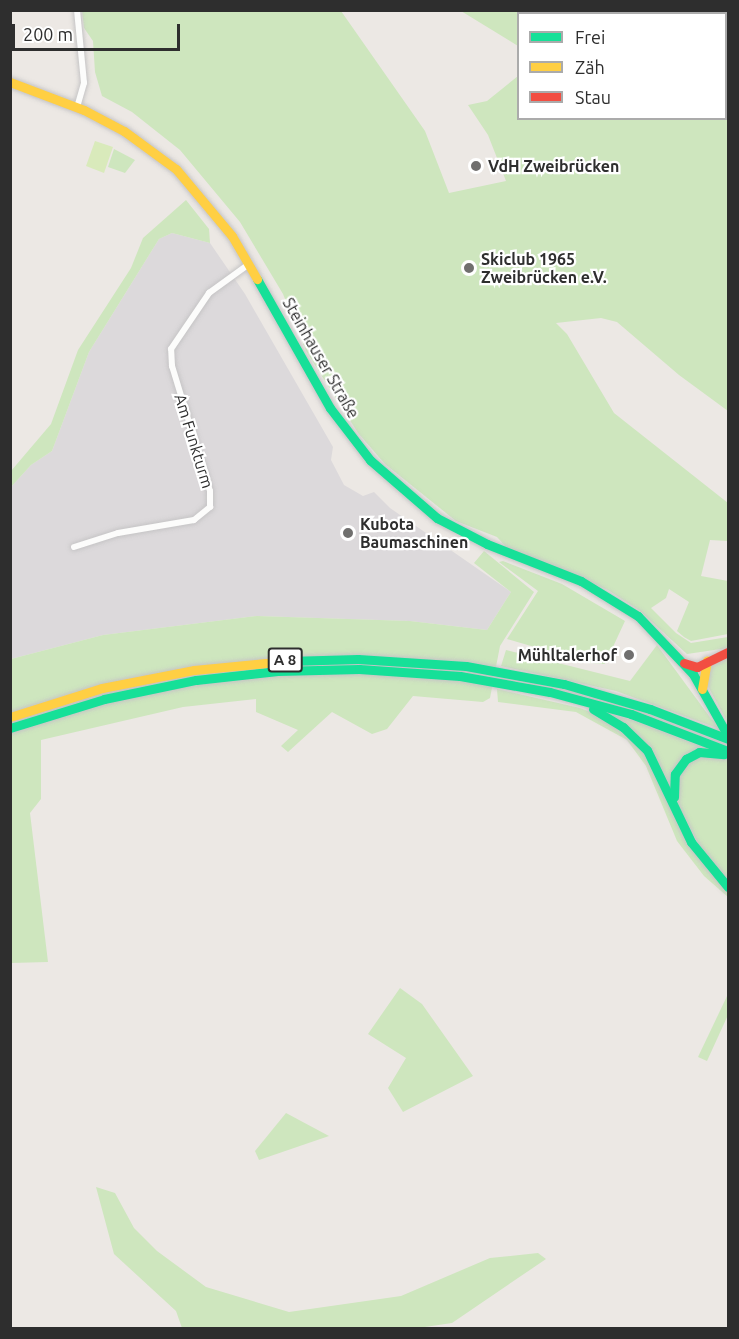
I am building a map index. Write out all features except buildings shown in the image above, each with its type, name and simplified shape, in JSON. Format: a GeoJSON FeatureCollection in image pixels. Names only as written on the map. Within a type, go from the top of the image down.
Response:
{"type":"FeatureCollection","features":[{"type":"Feature","properties":{"kind":"main road","name":"Steinhauser Straße"},"geometry":{"type":"LineString","coordinates":[[10,82],[77,107],[124,131],[177,169],[218,216],[250,264],[336,417],[392,483],[456,528],[581,581],[638,616],[684,663],[702,689],[727,737]]}},
{"type":"Feature","properties":{"kind":"main road"},"geometry":{"type":"LineString","coordinates":[[684,663],[705,654],[728,652]]}},
{"type":"Feature","properties":{"kind":"main road"},"geometry":{"type":"LineString","coordinates":[[684,663],[697,666],[728,652]]}},
{"type":"Feature","properties":{"kind":"main road","name":"A 8"},"geometry":{"type":"LineString","coordinates":[[10,717],[102,688],[194,670],[277,661],[358,659],[466,666],[564,684],[641,706],[727,737]]}},
{"type":"Feature","properties":{"kind":"main road"},"geometry":{"type":"LineString","coordinates":[[702,689],[707,660]]}},
{"type":"Feature","properties":{"kind":"main road","name":"A 8"},"geometry":{"type":"LineString","coordinates":[[10,728],[144,689],[278,671],[359,669],[434,674],[567,696],[632,714],[729,753]]}},
{"type":"Feature","properties":{"kind":"main road"},"geometry":{"type":"LineString","coordinates":[[567,696],[616,722],[640,743],[660,770],[697,852],[729,887]]}},
{"type":"Feature","properties":{"kind":"main road"},"geometry":{"type":"LineString","coordinates":[[675,804],[674,778],[686,759],[706,752],[729,753]]}},
{"type":"Feature","properties":{"kind":"street"},"geometry":{"type":"LineString","coordinates":[[77,10],[84,83],[77,107]]}},
{"type":"Feature","properties":{"kind":"street","name":"Am Funkturm"},"geometry":{"type":"LineString","coordinates":[[74,547],[118,533],[194,520],[210,507],[210,491],[172,366],[171,350],[209,293],[250,264]]}},
{"type":"Feature","properties":{"kind":"shaded area"},"geometry":{"type":"Polygon","coordinates":[[[172,233],[210,243],[245,294],[333,447],[331,460],[344,485],[363,496],[374,492],[390,508],[511,592],[487,630],[410,621],[257,616],[103,635],[11,659],[11,487],[31,465],[52,451],[89,352],[159,239],[172,233]]]}},
{"type":"Feature","properties":{"kind":"green space"},"geometry":{"type":"Polygon","coordinates":[[[82,11],[341,11],[425,131],[449,193],[506,181],[488,135],[468,105],[487,101],[517,77],[517,120],[727,120],[727,12],[517,12],[517,45],[461,11],[728,11],[728,411],[679,375],[617,322],[601,318],[556,323],[567,334],[614,413],[728,503],[728,541],[710,540],[701,576],[728,581],[728,634],[691,641],[684,637],[677,631],[689,602],[669,589],[666,598],[651,608],[676,633],[691,643],[728,637],[728,648],[687,654],[639,610],[608,590],[507,548],[497,537],[456,521],[385,464],[358,433],[306,351],[283,294],[240,222],[180,150],[132,112],[102,96],[95,72],[93,41],[84,28],[82,11]]]}},
{"type":"Feature","properties":{"kind":"green space"},"geometry":{"type":"Polygon","coordinates":[[[95,141],[113,147],[104,173],[86,166],[95,141]]]}},
{"type":"Feature","properties":{"kind":"green space"},"geometry":{"type":"Polygon","coordinates":[[[114,149],[135,160],[125,173],[108,167],[114,149]]]}},
{"type":"Feature","properties":{"kind":"green space"},"geometry":{"type":"Polygon","coordinates":[[[186,200],[209,229],[210,243],[172,233],[159,239],[89,352],[52,451],[31,465],[11,487],[11,471],[51,424],[78,350],[131,268],[143,238],[186,200]]]}},
{"type":"Feature","properties":{"kind":"green space"},"geometry":{"type":"Polygon","coordinates":[[[484,551],[534,592],[500,646],[490,698],[483,702],[413,696],[387,729],[372,734],[332,712],[288,752],[281,746],[298,730],[256,712],[256,699],[183,707],[41,740],[41,799],[30,813],[48,962],[11,963],[11,659],[103,635],[257,616],[410,621],[487,630],[511,592],[474,563],[484,551]]]}},
{"type":"Feature","properties":{"kind":"green space"},"geometry":{"type":"Polygon","coordinates":[[[503,561],[562,584],[625,621],[605,664],[589,663],[507,639],[538,591],[499,562],[503,561]]]}},
{"type":"Feature","properties":{"kind":"green space"},"geometry":{"type":"Polygon","coordinates":[[[657,645],[712,720],[728,727],[728,732],[616,691],[501,666],[506,650],[630,681],[657,645]]]}},
{"type":"Feature","properties":{"kind":"green space"},"geometry":{"type":"Polygon","coordinates":[[[728,656],[728,723],[705,681],[708,665],[728,656]]]}},
{"type":"Feature","properties":{"kind":"green space"},"geometry":{"type":"Polygon","coordinates":[[[497,689],[580,708],[603,717],[640,746],[679,825],[728,891],[728,897],[704,876],[677,841],[646,766],[627,740],[576,712],[498,702],[497,689]]]}},
{"type":"Feature","properties":{"kind":"green space"},"geometry":{"type":"Polygon","coordinates":[[[614,715],[635,721],[703,747],[669,784],[614,715]]]}},
{"type":"Feature","properties":{"kind":"green space"},"geometry":{"type":"Polygon","coordinates":[[[696,756],[728,759],[728,882],[706,858],[678,805],[678,773],[696,756]]]}},
{"type":"Feature","properties":{"kind":"green space"},"geometry":{"type":"Polygon","coordinates":[[[400,988],[422,1004],[473,1076],[403,1112],[388,1088],[406,1058],[368,1034],[400,988]]]}},
{"type":"Feature","properties":{"kind":"green space"},"geometry":{"type":"Polygon","coordinates":[[[728,994],[728,1015],[707,1061],[698,1057],[728,994]]]}},
{"type":"Feature","properties":{"kind":"green space"},"geometry":{"type":"Polygon","coordinates":[[[286,1113],[329,1136],[259,1160],[255,1151],[286,1113]]]}},
{"type":"Feature","properties":{"kind":"green space"},"geometry":{"type":"Polygon","coordinates":[[[96,1187],[115,1193],[134,1228],[157,1251],[206,1287],[289,1312],[401,1296],[490,1258],[538,1253],[546,1259],[452,1323],[418,1328],[182,1328],[176,1311],[114,1254],[96,1187]]]}},
{"type":"Feature","properties":{"kind":"traffic: fast"},"geometry":{"type":"LineString","coordinates":[[257,279],[330,408],[370,460],[437,518],[487,544],[581,581],[638,616],[693,674],[728,736]]}},
{"type":"Feature","properties":{"kind":"traffic: fast"},"geometry":{"type":"LineString","coordinates":[[287,661],[358,659],[466,666],[564,684],[650,709],[728,739]]}},
{"type":"Feature","properties":{"kind":"traffic: fast"},"geometry":{"type":"LineString","coordinates":[[10,728],[104,699],[196,680],[278,671],[359,669],[460,676],[550,692],[631,714],[728,751]]}},
{"type":"Feature","properties":{"kind":"traffic: fast"},"geometry":{"type":"LineString","coordinates":[[593,709],[623,727],[647,750],[691,842],[728,887]]}},
{"type":"Feature","properties":{"kind":"traffic: fast"},"geometry":{"type":"LineString","coordinates":[[674,797],[675,774],[686,759],[699,752],[724,754]]}},
{"type":"Feature","properties":{"kind":"traffic: slow"},"geometry":{"type":"LineString","coordinates":[[10,82],[84,110],[124,131],[176,169],[232,236],[257,279]]}},
{"type":"Feature","properties":{"kind":"traffic: slow"},"geometry":{"type":"LineString","coordinates":[[702,689],[707,660]]}},
{"type":"Feature","properties":{"kind":"traffic: slow"},"geometry":{"type":"LineString","coordinates":[[10,717],[102,688],[194,670],[287,661]]}},
{"type":"Feature","properties":{"kind":"traffic: jam"},"geometry":{"type":"LineString","coordinates":[[684,663],[697,667],[728,652]]}},
{"type":"Feature","properties":{"kind":"place","name":"VdH Zweibrücken"},"geometry":{"type":"Point","coordinates":[476,166]}},
{"type":"Feature","properties":{"kind":"place","name":"Skiclub 1965 Zweibrücken e.V."},"geometry":{"type":"Point","coordinates":[469,268]}},
{"type":"Feature","properties":{"kind":"place","name":"Kubota Baumaschinen"},"geometry":{"type":"Point","coordinates":[348,533]}},
{"type":"Feature","properties":{"kind":"place","name":"Mühltalerhof"},"geometry":{"type":"Point","coordinates":[629,655]}}]}
